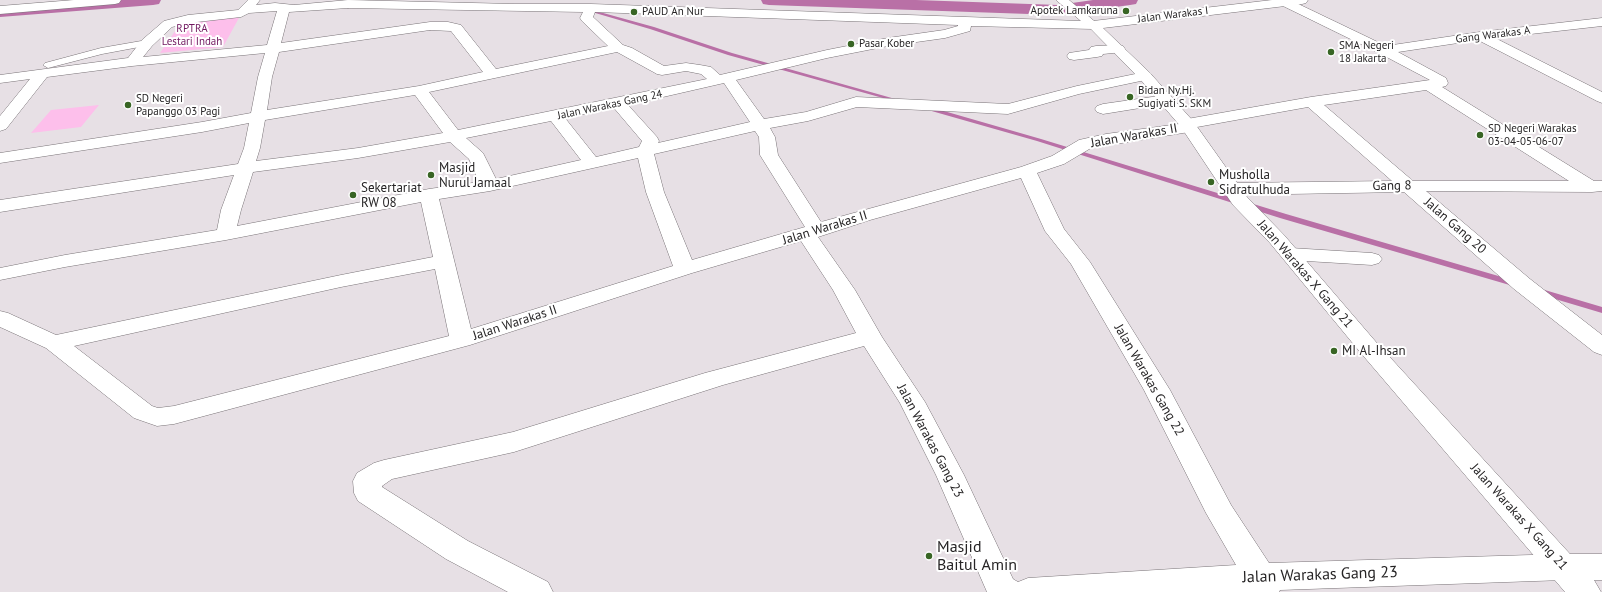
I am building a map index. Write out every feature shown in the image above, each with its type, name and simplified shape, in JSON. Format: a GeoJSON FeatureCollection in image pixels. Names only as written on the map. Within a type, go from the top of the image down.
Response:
{"type":"FeatureCollection","features":[{"type":"Feature","properties":{"kind":"street"},"geometry":{"type":"LineString","coordinates":[[0,10],[115,0]]}},
{"type":"Feature","properties":{"kind":"street","name":"Jalan Warakas X Gang 21"},"geometry":{"type":"LineString","coordinates":[[1062,0],[1089,22],[1145,76],[1188,125],[1236,195],[1290,254],[1368,347],[1585,592]]}},
{"type":"Feature","properties":{"kind":"street","name":"Jalan Warakas I"},"geometry":{"type":"LineString","coordinates":[[132,62],[147,43],[168,24],[174,21],[235,14],[250,5],[294,9],[348,4],[590,10],[1047,25],[1302,0]]}},
{"type":"Feature","properties":{"kind":"street"},"geometry":{"type":"LineString","coordinates":[[1285,2],[1384,50]]}},
{"type":"Feature","properties":{"kind":"street"},"geometry":{"type":"LineString","coordinates":[[226,234],[231,210],[246,169],[259,116],[265,77],[272,47],[284,8]]}},
{"type":"Feature","properties":{"kind":"street","name":"Jalan Warakas Gang 23"},"geometry":{"type":"LineString","coordinates":[[590,10],[586,18],[618,48],[627,51],[640,60],[662,71],[686,67],[706,70],[723,80],[760,125],[767,137],[769,155],[870,338],[912,402],[950,475],[1002,589],[1007,592]]}},
{"type":"Feature","properties":{"kind":"street","name":"Jalan Warakas Gang 24"},"geometry":{"type":"LineString","coordinates":[[0,206],[199,174],[358,153],[454,136],[618,104],[723,80],[787,63],[888,42],[945,34],[965,28],[964,22]]}},
{"type":"Feature","properties":{"kind":"street"},"geometry":{"type":"LineString","coordinates":[[1596,23],[1602,30]]}},
{"type":"Feature","properties":{"kind":"street","name":"Gang Warakas A"},"geometry":{"type":"LineString","coordinates":[[1384,50],[1480,36],[1596,23]]}},
{"type":"Feature","properties":{"kind":"street"},"geometry":{"type":"LineString","coordinates":[[0,79],[45,69],[132,62],[272,47],[375,35],[430,26],[448,26],[456,28],[493,75]]}},
{"type":"Feature","properties":{"kind":"street"},"geometry":{"type":"LineString","coordinates":[[1480,36],[1602,98]]}},
{"type":"Feature","properties":{"kind":"street"},"geometry":{"type":"LineString","coordinates":[[0,158],[202,127],[259,116],[419,90],[618,48]]}},
{"type":"Feature","properties":{"kind":"street"},"geometry":{"type":"LineString","coordinates":[[1074,56],[1097,52],[1096,50],[1118,49]]}},
{"type":"Feature","properties":{"kind":"street","name":"Jalan Warakas II"},"geometry":{"type":"LineString","coordinates":[[0,318],[54,343],[143,412],[158,417],[181,414],[462,340],[685,269],[863,216],[1027,171],[1058,160],[1086,144],[1106,139],[1311,102],[1441,83],[1441,81],[1384,50]]}},
{"type":"Feature","properties":{"kind":"street"},"geometry":{"type":"LineString","coordinates":[[0,126],[45,69]]}},
{"type":"Feature","properties":{"kind":"street"},"geometry":{"type":"LineString","coordinates":[[0,274],[65,261],[226,234],[430,195],[490,186],[760,125],[808,116],[856,102],[1008,109],[1077,90],[1145,76]]}},
{"type":"Feature","properties":{"kind":"street"},"geometry":{"type":"LineString","coordinates":[[1427,84],[1599,188]]}},
{"type":"Feature","properties":{"kind":"street"},"geometry":{"type":"LineString","coordinates":[[419,90],[454,136],[477,157],[490,186]]}},
{"type":"Feature","properties":{"kind":"street"},"geometry":{"type":"LineString","coordinates":[[1103,109],[1166,100]]}},
{"type":"Feature","properties":{"kind":"street","name":"Jalan Gang 20"},"geometry":{"type":"LineString","coordinates":[[1311,102],[1522,284],[1602,347]]}},
{"type":"Feature","properties":{"kind":"street"},"geometry":{"type":"LineString","coordinates":[[618,104],[651,141],[645,152],[655,192],[685,269]]}},
{"type":"Feature","properties":{"kind":"street"},"geometry":{"type":"LineString","coordinates":[[555,116],[592,163]]}},
{"type":"Feature","properties":{"kind":"street","name":"Jalan Warakas Gang 22"},"geometry":{"type":"LineString","coordinates":[[1027,171],[1055,232],[1080,262],[1158,390],[1221,513],[1263,584]]}},
{"type":"Feature","properties":{"kind":"street","name":"Gang 8"},"geometry":{"type":"LineString","coordinates":[[1236,195],[1408,186],[1599,188]]}},
{"type":"Feature","properties":{"kind":"street"},"geometry":{"type":"LineString","coordinates":[[430,195],[462,340]]}},
{"type":"Feature","properties":{"kind":"street"},"geometry":{"type":"LineString","coordinates":[[1290,254],[1372,259]]}},
{"type":"Feature","properties":{"kind":"street"},"geometry":{"type":"LineString","coordinates":[[54,343],[341,281],[445,261]]}},
{"type":"Feature","properties":{"kind":"street"},"geometry":{"type":"LineString","coordinates":[[536,592],[458,550],[368,493],[367,481],[384,470],[514,442],[714,379],[822,349],[870,338]]}},
{"type":"Feature","properties":{"kind":"street","name":"Jalan Warakas Gang 23"},"geometry":{"type":"LineString","coordinates":[[1028,592],[1263,584],[1564,567],[1602,567]]}},
{"type":"Feature","properties":{"kind":"lane"},"geometry":{"type":"LineString","coordinates":[[45,69],[101,51],[147,43]]}},
{"type":"Feature","properties":{"kind":"green space","name":"RPTRA Lestari Indah"},"geometry":{"type":"Polygon","coordinates":[[[240,16],[223,47],[160,53],[182,21],[240,16]]]}},
{"type":"Feature","properties":{"kind":"green space"},"geometry":{"type":"Polygon","coordinates":[[[99,105],[81,127],[31,133],[51,110],[99,105]]]}},
{"type":"Feature","properties":{"kind":"waterway"},"geometry":{"type":"LineString","coordinates":[[0,12],[153,0]]}},
{"type":"Feature","properties":{"kind":"waterway"},"geometry":{"type":"LineString","coordinates":[[769,0],[1058,10],[1130,0]]}},
{"type":"Feature","properties":{"kind":"waterway"},"geometry":{"type":"LineString","coordinates":[[587,9],[652,28],[730,54],[903,102]]}},
{"type":"Feature","properties":{"kind":"waterway"},"geometry":{"type":"LineString","coordinates":[[923,107],[1039,140],[1283,216],[1516,284]]}},
{"type":"Feature","properties":{"kind":"waterway"},"geometry":{"type":"LineString","coordinates":[[1538,291],[1602,310]]}},
{"type":"Feature","properties":{"kind":"place","name":"Apotek Lamkaruna"},"geometry":{"type":"Point","coordinates":[1126,11]}},
{"type":"Feature","properties":{"kind":"place","name":"PAUD An Nur"},"geometry":{"type":"Point","coordinates":[634,12]}},
{"type":"Feature","properties":{"kind":"place","name":"Pasar Kober"},"geometry":{"type":"Point","coordinates":[851,44]}},
{"type":"Feature","properties":{"kind":"place","name":"SMA Negeri 18 Jakarta"},"geometry":{"type":"Point","coordinates":[1331,52]}},
{"type":"Feature","properties":{"kind":"place","name":"Bidan Ny.Hj. Sugiyati S. SKM"},"geometry":{"type":"Point","coordinates":[1130,97]}},
{"type":"Feature","properties":{"kind":"place","name":"SD Negeri Papanggo 03 Pagi"},"geometry":{"type":"Point","coordinates":[128,105]}},
{"type":"Feature","properties":{"kind":"place","name":"SD Negeri Warakas 03-04-05-06-07"},"geometry":{"type":"Point","coordinates":[1480,135]}},
{"type":"Feature","properties":{"kind":"place","name":"Masjid Nurul Jamaal"},"geometry":{"type":"Point","coordinates":[431,175]}},
{"type":"Feature","properties":{"kind":"place","name":"Musholla Sidratulhuda"},"geometry":{"type":"Point","coordinates":[1211,182]}},
{"type":"Feature","properties":{"kind":"place","name":"Sekertariat RW 08"},"geometry":{"type":"Point","coordinates":[353,195]}},
{"type":"Feature","properties":{"kind":"place","name":"MI Al-Ihsan"},"geometry":{"type":"Point","coordinates":[1334,351]}},
{"type":"Feature","properties":{"kind":"place","name":"Masjid Baitul Amin"},"geometry":{"type":"Point","coordinates":[929,556]}}]}
